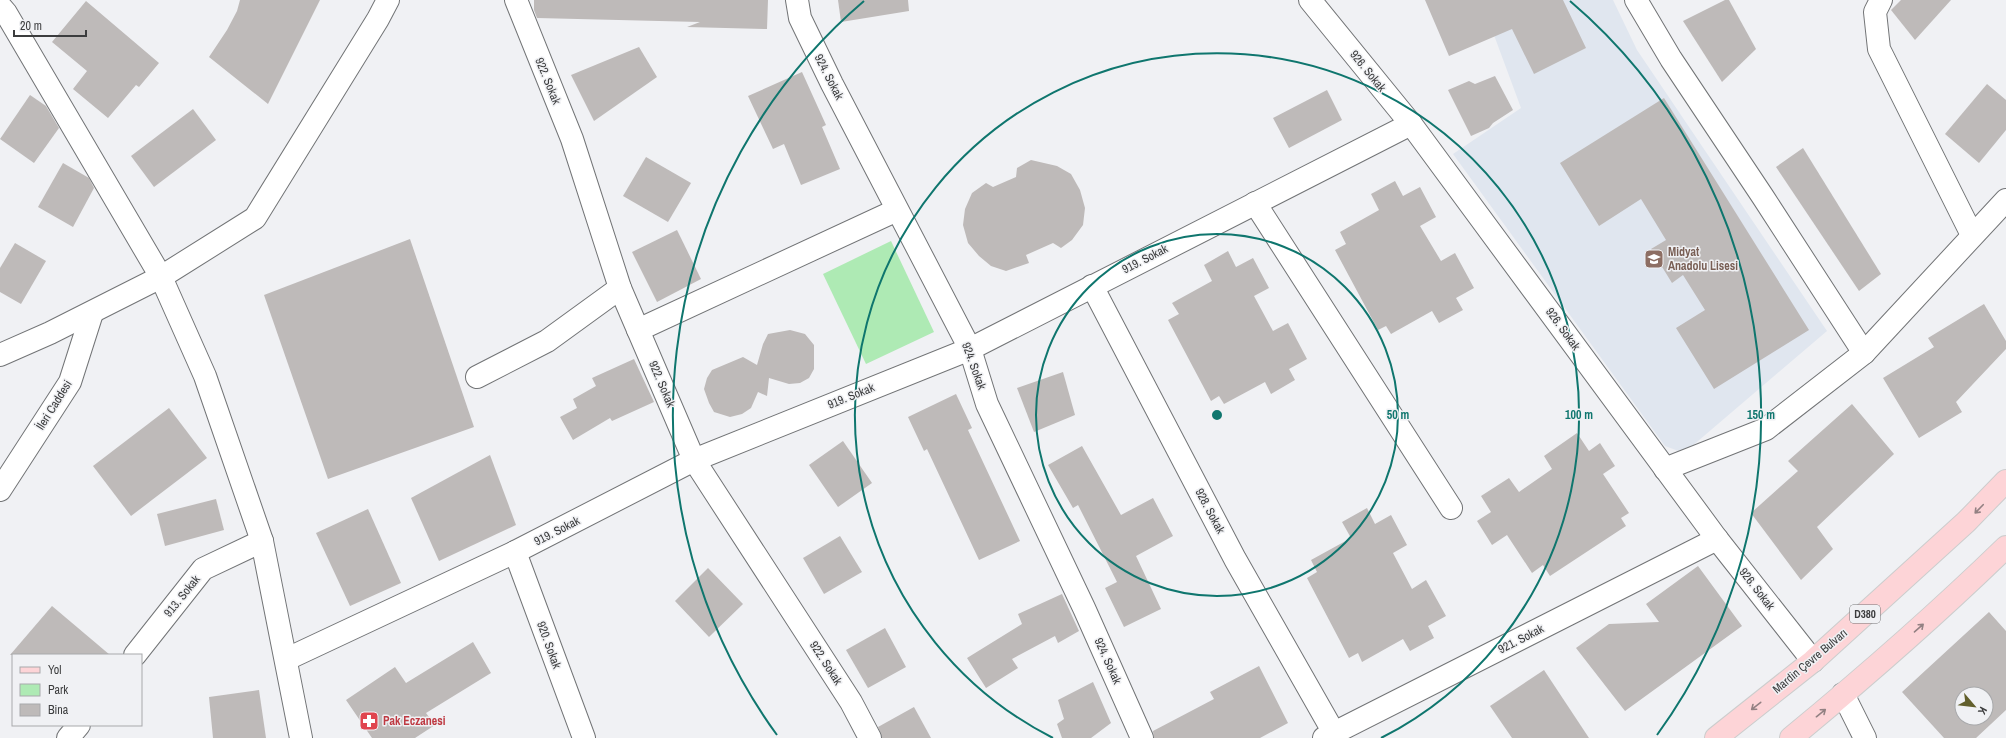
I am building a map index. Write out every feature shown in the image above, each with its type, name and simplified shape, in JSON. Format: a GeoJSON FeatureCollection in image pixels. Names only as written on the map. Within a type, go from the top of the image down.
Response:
{"type":"FeatureCollection","features":[{"type":"Feature","properties":{"kind":"main road","name":"Mardin Çevre Bulvarı"},"geometry":{"type":"LineString","coordinates":[[1716,738],[1813,661],[1966,522],[2006,481]]}},
{"type":"Feature","properties":{"kind":"main road"},"geometry":{"type":"LineString","coordinates":[[1790,738],[1961,591],[2006,547]]}},
{"type":"Feature","properties":{"kind":"street"},"geometry":{"type":"LineString","coordinates":[[0,355],[92,313],[161,278],[255,218],[378,19],[388,0]]}},
{"type":"Feature","properties":{"kind":"street","name":"922. Sokak"},"geometry":{"type":"LineString","coordinates":[[516,0],[572,139],[620,288],[694,460],[851,702],[870,738]]}},
{"type":"Feature","properties":{"kind":"street","name":"924. Sokak"},"geometry":{"type":"LineString","coordinates":[[797,0],[800,18],[970,349],[987,404],[1084,608],[1142,738]]}},
{"type":"Feature","properties":{"kind":"street","name":"926. Sokak"},"geometry":{"type":"LineString","coordinates":[[1310,0],[1411,124],[1717,539],[1813,661]]}},
{"type":"Feature","properties":{"kind":"street"},"geometry":{"type":"LineString","coordinates":[[1636,0],[1670,60],[1763,197],[1864,353]]}},
{"type":"Feature","properties":{"kind":"street"},"geometry":{"type":"LineString","coordinates":[[1881,0],[1876,12],[1879,49],[1972,235]]}},
{"type":"Feature","properties":{"kind":"street"},"geometry":{"type":"LineString","coordinates":[[0,6],[6,13],[161,278],[205,376],[262,541],[287,658],[301,738]]}},
{"type":"Feature","properties":{"kind":"street","name":"919. Sokak"},"geometry":{"type":"LineString","coordinates":[[287,658],[515,552],[694,460],[970,349],[1411,124]]}},
{"type":"Feature","properties":{"kind":"street"},"geometry":{"type":"LineString","coordinates":[[1665,469],[1766,429],[1864,353],[2006,200]]}},
{"type":"Feature","properties":{"kind":"street"},"geometry":{"type":"LineString","coordinates":[[1255,203],[1451,508]]}},
{"type":"Feature","properties":{"kind":"street"},"geometry":{"type":"LineString","coordinates":[[638,330],[898,210]]}},
{"type":"Feature","properties":{"kind":"street","name":"928. Sokak"},"geometry":{"type":"LineString","coordinates":[[1092,286],[1329,736]]}},
{"type":"Feature","properties":{"kind":"street"},"geometry":{"type":"LineString","coordinates":[[477,377],[547,341],[620,288]]}},
{"type":"Feature","properties":{"kind":"street","name":"İleri Caddesi"},"geometry":{"type":"LineString","coordinates":[[0,490],[70,382],[92,313]]}},
{"type":"Feature","properties":{"kind":"street","name":"921. Sokak"},"geometry":{"type":"LineString","coordinates":[[1329,736],[1717,539]]}},
{"type":"Feature","properties":{"kind":"street","name":"913. Sokak"},"geometry":{"type":"LineString","coordinates":[[136,654],[204,569],[262,541]]}},
{"type":"Feature","properties":{"kind":"street","name":"920. Sokak"},"geometry":{"type":"LineString","coordinates":[[515,552],[584,738]]}},
{"type":"Feature","properties":{"kind":"street"},"geometry":{"type":"LineString","coordinates":[[1843,694],[1865,738]]}},
{"type":"Feature","properties":{"kind":"street"},"geometry":{"type":"LineString","coordinates":[[68,738],[79,726]]}},
{"type":"Feature","properties":{"kind":"street"},"geometry":{"type":"LineString","coordinates":[[81,726],[87,738]]}},
{"type":"Feature","properties":{"kind":"shaded area","name":"Midyat Anadolu Lisesi"},"geometry":{"type":"Polygon","coordinates":[[[1481,0],[1613,0],[1637,50],[1827,331],[1684,453],[1665,446],[1453,154],[1521,108],[1481,0]]]}},
{"type":"Feature","properties":{"kind":"green space"},"geometry":{"type":"Polygon","coordinates":[[[891,241],[934,332],[866,364],[823,274],[891,241]]]}},
{"type":"Feature","properties":{"kind":"building"},"geometry":{"type":"Polygon","coordinates":[[[240,0],[320,0],[268,104],[209,57],[227,30],[237,11],[240,0]]]}},
{"type":"Feature","properties":{"kind":"building"},"geometry":{"type":"Polygon","coordinates":[[[534,0],[768,0],[767,29],[687,27],[700,22],[537,18],[534,10],[534,0]]]}},
{"type":"Feature","properties":{"kind":"building"},"geometry":{"type":"Polygon","coordinates":[[[838,0],[908,0],[909,11],[841,22],[838,0]]]}},
{"type":"Feature","properties":{"kind":"building"},"geometry":{"type":"Polygon","coordinates":[[[1425,0],[1563,0],[1586,48],[1534,74],[1512,29],[1449,56],[1425,0]]]}},
{"type":"Feature","properties":{"kind":"building"},"geometry":{"type":"Polygon","coordinates":[[[1725,0],[1729,0],[1756,49],[1722,82],[1683,21],[1725,0]]]}},
{"type":"Feature","properties":{"kind":"building"},"geometry":{"type":"Polygon","coordinates":[[[1901,0],[1951,0],[1915,40],[1891,10],[1901,0]]]}},
{"type":"Feature","properties":{"kind":"building"},"geometry":{"type":"Polygon","coordinates":[[[86,1],[159,63],[139,87],[136,85],[108,118],[73,89],[87,71],[52,42],[86,1]]]}},
{"type":"Feature","properties":{"kind":"building"},"geometry":{"type":"Polygon","coordinates":[[[639,47],[657,77],[594,121],[571,75],[639,47]]]}},
{"type":"Feature","properties":{"kind":"building"},"geometry":{"type":"Polygon","coordinates":[[[802,72],[826,125],[822,127],[840,169],[801,185],[784,144],[773,149],[748,96],[802,72]]]}},
{"type":"Feature","properties":{"kind":"building"},"geometry":{"type":"Polygon","coordinates":[[[1495,76],[1513,110],[1493,123],[1489,128],[1471,136],[1448,90],[1469,81],[1475,84],[1495,76]]]}},
{"type":"Feature","properties":{"kind":"building"},"geometry":{"type":"Polygon","coordinates":[[[1987,84],[2006,100],[2006,130],[1979,163],[1945,134],[1987,84]]]}},
{"type":"Feature","properties":{"kind":"building"},"geometry":{"type":"Polygon","coordinates":[[[1327,90],[1342,120],[1289,148],[1273,118],[1327,90]]]}},
{"type":"Feature","properties":{"kind":"building"},"geometry":{"type":"Polygon","coordinates":[[[30,95],[46,106],[59,128],[34,163],[0,139],[30,95]]]}},
{"type":"Feature","properties":{"kind":"building"},"geometry":{"type":"Polygon","coordinates":[[[1664,98],[1809,330],[1714,389],[1676,328],[1705,310],[1683,275],[1672,283],[1651,249],[1666,240],[1641,199],[1599,226],[1560,163],[1664,98]]]}},
{"type":"Feature","properties":{"kind":"building"},"geometry":{"type":"Polygon","coordinates":[[[193,109],[216,140],[154,187],[131,156],[193,109]]]}},
{"type":"Feature","properties":{"kind":"building"},"geometry":{"type":"Polygon","coordinates":[[[1803,148],[1881,274],[1859,291],[1776,167],[1803,148]]]}},
{"type":"Feature","properties":{"kind":"building"},"geometry":{"type":"Polygon","coordinates":[[[646,157],[691,183],[668,222],[623,196],[646,157]]]}},
{"type":"Feature","properties":{"kind":"building"},"geometry":{"type":"Polygon","coordinates":[[[1031,160],[1057,166],[1071,174],[1080,190],[1085,208],[1083,225],[1072,240],[1061,248],[1053,243],[1026,255],[1029,263],[1006,271],[991,266],[979,256],[968,243],[963,225],[965,209],[972,193],[986,183],[993,187],[1016,177],[1017,168],[1031,160]]]}},
{"type":"Feature","properties":{"kind":"building"},"geometry":{"type":"Polygon","coordinates":[[[63,163],[89,178],[94,188],[73,227],[38,207],[63,163]]]}},
{"type":"Feature","properties":{"kind":"building"},"geometry":{"type":"Polygon","coordinates":[[[1395,181],[1403,196],[1420,187],[1436,217],[1420,226],[1441,261],[1455,253],[1474,288],[1456,298],[1463,310],[1439,323],[1432,311],[1391,334],[1386,326],[1378,330],[1335,250],[1346,244],[1340,232],[1379,210],[1371,194],[1395,181]]]}},
{"type":"Feature","properties":{"kind":"building"},"geometry":{"type":"Polygon","coordinates":[[[677,230],[701,279],[657,302],[632,252],[677,230]]]}},
{"type":"Feature","properties":{"kind":"building"},"geometry":{"type":"Polygon","coordinates":[[[410,239],[474,427],[328,479],[264,295],[410,239]]]}},
{"type":"Feature","properties":{"kind":"building"},"geometry":{"type":"Polygon","coordinates":[[[15,243],[46,261],[21,304],[0,292],[0,268],[15,243]]]}},
{"type":"Feature","properties":{"kind":"building"},"geometry":{"type":"Polygon","coordinates":[[[1228,251],[1236,267],[1253,258],[1269,288],[1254,296],[1273,331],[1288,323],[1307,359],[1289,369],[1295,380],[1271,394],[1265,382],[1224,404],[1219,396],[1211,401],[1168,320],[1179,314],[1172,303],[1212,281],[1204,265],[1228,251]]]}},
{"type":"Feature","properties":{"kind":"building"},"geometry":{"type":"Polygon","coordinates":[[[1984,304],[2006,341],[2006,349],[1956,402],[1962,412],[1919,438],[1883,378],[1934,347],[1928,338],[1984,304]]]}},
{"type":"Feature","properties":{"kind":"building"},"geometry":{"type":"Polygon","coordinates":[[[790,330],[805,334],[814,345],[814,369],[809,378],[800,383],[789,384],[769,378],[767,396],[758,392],[751,408],[742,414],[730,417],[714,412],[704,389],[707,378],[712,370],[743,357],[757,365],[763,344],[768,334],[790,330]]]}},
{"type":"Feature","properties":{"kind":"building"},"geometry":{"type":"Polygon","coordinates":[[[634,359],[654,402],[612,421],[610,418],[573,440],[560,417],[577,408],[573,399],[596,386],[592,378],[634,359]]]}},
{"type":"Feature","properties":{"kind":"building"},"geometry":{"type":"Polygon","coordinates":[[[1063,372],[1075,415],[1034,432],[1017,388],[1063,372]]]}},
{"type":"Feature","properties":{"kind":"building"},"geometry":{"type":"Polygon","coordinates":[[[956,394],[972,428],[968,430],[1020,541],[979,560],[927,449],[924,451],[908,417],[956,394]]]}},
{"type":"Feature","properties":{"kind":"building"},"geometry":{"type":"Polygon","coordinates":[[[1852,404],[1894,454],[1817,527],[1833,549],[1801,580],[1751,513],[1798,471],[1788,461],[1852,404]]]}},
{"type":"Feature","properties":{"kind":"building"},"geometry":{"type":"Polygon","coordinates":[[[169,408],[207,458],[131,516],[93,466],[169,408]]]}},
{"type":"Feature","properties":{"kind":"building"},"geometry":{"type":"Polygon","coordinates":[[[1577,433],[1589,451],[1600,443],[1615,466],[1603,474],[1629,513],[1621,518],[1626,526],[1550,576],[1543,565],[1532,573],[1507,535],[1492,545],[1477,521],[1491,512],[1481,496],[1509,478],[1519,492],[1552,469],[1544,456],[1577,433]]]}},
{"type":"Feature","properties":{"kind":"building"},"geometry":{"type":"Polygon","coordinates":[[[843,441],[872,483],[838,507],[809,465],[843,441]]]}},
{"type":"Feature","properties":{"kind":"building"},"geometry":{"type":"Polygon","coordinates":[[[1082,446],[1121,515],[1153,498],[1173,536],[1136,556],[1161,609],[1124,627],[1105,588],[1117,582],[1078,505],[1073,508],[1048,465],[1082,446]]]}},
{"type":"Feature","properties":{"kind":"building"},"geometry":{"type":"Polygon","coordinates":[[[490,455],[516,525],[439,561],[411,498],[490,455]]]}},
{"type":"Feature","properties":{"kind":"building"},"geometry":{"type":"Polygon","coordinates":[[[216,499],[224,530],[165,546],[157,514],[216,499]]]}},
{"type":"Feature","properties":{"kind":"building"},"geometry":{"type":"Polygon","coordinates":[[[1367,508],[1375,524],[1391,515],[1407,545],[1393,553],[1412,589],[1426,580],[1446,616],[1428,626],[1434,638],[1410,651],[1403,639],[1362,662],[1358,653],[1349,658],[1307,578],[1317,572],[1311,560],[1351,538],[1342,522],[1367,508]]]}},
{"type":"Feature","properties":{"kind":"building"},"geometry":{"type":"Polygon","coordinates":[[[368,509],[401,583],[350,606],[316,533],[368,509]]]}},
{"type":"Feature","properties":{"kind":"building"},"geometry":{"type":"Polygon","coordinates":[[[840,536],[862,572],[824,594],[803,558],[840,536]]]}},
{"type":"Feature","properties":{"kind":"building"},"geometry":{"type":"Polygon","coordinates":[[[1698,566],[1742,626],[1625,711],[1576,648],[1609,624],[1659,622],[1646,604],[1698,566]]]}},
{"type":"Feature","properties":{"kind":"building"},"geometry":{"type":"Polygon","coordinates":[[[708,568],[743,604],[709,637],[675,601],[708,568]]]}},
{"type":"Feature","properties":{"kind":"building"},"geometry":{"type":"Polygon","coordinates":[[[1062,594],[1079,631],[1058,643],[1055,636],[1012,659],[1018,668],[986,688],[967,658],[1022,624],[1018,614],[1062,594]]]}},
{"type":"Feature","properties":{"kind":"building"},"geometry":{"type":"Polygon","coordinates":[[[52,606],[109,654],[12,654],[10,655],[52,606]]]}},
{"type":"Feature","properties":{"kind":"building"},"geometry":{"type":"Polygon","coordinates":[[[1989,612],[2006,631],[2006,710],[1994,721],[1994,686],[1954,686],[1954,726],[1989,726],[1976,738],[1944,738],[1902,692],[1989,612]]]}},
{"type":"Feature","properties":{"kind":"building"},"geometry":{"type":"Polygon","coordinates":[[[885,628],[906,667],[868,688],[846,650],[885,628]]]}},
{"type":"Feature","properties":{"kind":"building"},"geometry":{"type":"Polygon","coordinates":[[[473,642],[491,673],[426,713],[435,725],[415,738],[372,738],[346,700],[395,667],[406,683],[473,642]]]}},
{"type":"Feature","properties":{"kind":"building"},"geometry":{"type":"Polygon","coordinates":[[[1259,666],[1288,723],[1260,738],[1154,738],[1153,731],[1214,699],[1210,692],[1259,666]]]}},
{"type":"Feature","properties":{"kind":"building"},"geometry":{"type":"Polygon","coordinates":[[[1544,670],[1589,738],[1512,738],[1490,706],[1544,670]]]}},
{"type":"Feature","properties":{"kind":"building"},"geometry":{"type":"Polygon","coordinates":[[[1093,682],[1111,723],[1091,738],[1062,738],[1057,724],[1064,719],[1058,700],[1093,682]]]}},
{"type":"Feature","properties":{"kind":"building"},"geometry":{"type":"Polygon","coordinates":[[[259,690],[266,738],[213,738],[209,697],[259,690]]]}},
{"type":"Feature","properties":{"kind":"building"},"geometry":{"type":"Polygon","coordinates":[[[914,707],[931,738],[882,738],[878,727],[914,707]]]}},
{"type":"Feature","properties":{"kind":"place","name":"Midyat Anadolu Lisesi"},"geometry":{"type":"Point","coordinates":[1654,259]}},
{"type":"Feature","properties":{"kind":"place","name":"Pak Eczanesi"},"geometry":{"type":"Point","coordinates":[369,721]}}]}
